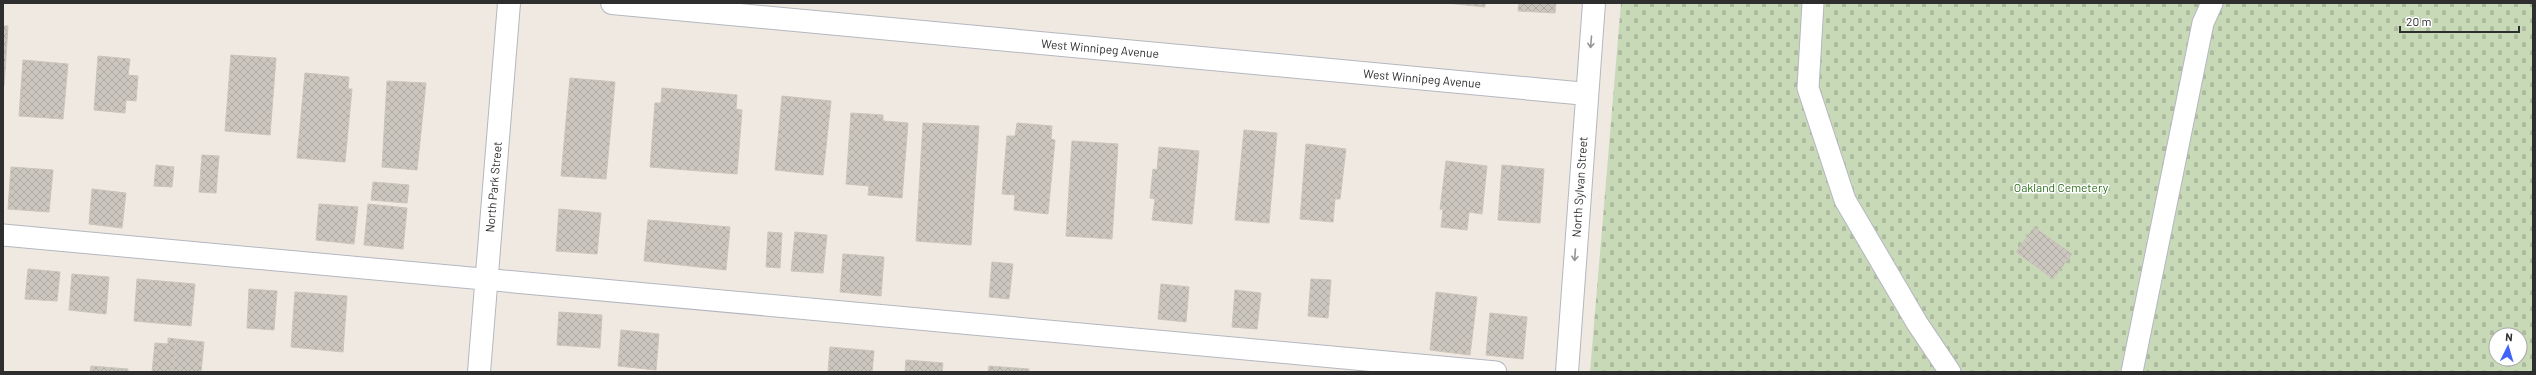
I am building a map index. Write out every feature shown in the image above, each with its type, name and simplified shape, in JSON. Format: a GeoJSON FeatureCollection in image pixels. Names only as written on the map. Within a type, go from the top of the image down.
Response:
{"type":"FeatureCollection","features":[{"type":"Feature","properties":{"kind":"street","name":"North Park Street"},"geometry":{"type":"LineString","coordinates":[[479,372],[508,3]]}},
{"type":"Feature","properties":{"kind":"street","name":"West Winnipeg Avenue"},"geometry":{"type":"LineString","coordinates":[[612,3],[1587,94]]}},
{"type":"Feature","properties":{"kind":"street","name":"North Sylvan Street"},"geometry":{"type":"LineString","coordinates":[[1567,372],[1594,3]]}},
{"type":"Feature","properties":{"kind":"lane"},"geometry":{"type":"LineString","coordinates":[[1813,3],[1808,88],[1845,200],[1917,323],[1950,372]]}},
{"type":"Feature","properties":{"kind":"lane"},"geometry":{"type":"LineString","coordinates":[[2132,372],[2203,23],[2212,3]]}},
{"type":"Feature","properties":{"kind":"lane"},"geometry":{"type":"LineString","coordinates":[[3,235],[486,278],[1496,372]]}},
{"type":"Feature","properties":{"kind":"green space","name":"Oakland Cemetery"},"geometry":{"type":"Polygon","coordinates":[[[1621,3],[2533,3],[2533,372],[1590,372],[1621,3]]]}},
{"type":"Feature","properties":{"kind":"building"},"geometry":{"type":"Polygon","coordinates":[[[1447,3],[1485,3],[1485,7],[1447,3]]]}},
{"type":"Feature","properties":{"kind":"building"},"geometry":{"type":"Polygon","coordinates":[[[1519,3],[1556,3],[1555,13],[1518,11],[1519,3]]]}},
{"type":"Feature","properties":{"kind":"building"},"geometry":{"type":"Polygon","coordinates":[[[3,26],[8,26],[4,86],[3,86],[3,26]]]}},
{"type":"Feature","properties":{"kind":"building"},"geometry":{"type":"Polygon","coordinates":[[[231,55],[276,58],[270,135],[225,131],[231,55]]]}},
{"type":"Feature","properties":{"kind":"building"},"geometry":{"type":"Polygon","coordinates":[[[98,56],[130,59],[128,75],[138,76],[136,101],[126,100],[125,113],[94,110],[98,56]]]}},
{"type":"Feature","properties":{"kind":"building"},"geometry":{"type":"Polygon","coordinates":[[[23,60],[68,64],[63,119],[19,116],[23,60]]]}},
{"type":"Feature","properties":{"kind":"building"},"geometry":{"type":"Polygon","coordinates":[[[305,73],[349,77],[348,89],[352,89],[345,162],[297,158],[305,73]]]}},
{"type":"Feature","properties":{"kind":"building"},"geometry":{"type":"Polygon","coordinates":[[[570,78],[615,82],[606,179],[561,176],[570,78]]]}},
{"type":"Feature","properties":{"kind":"building"},"geometry":{"type":"Polygon","coordinates":[[[387,81],[426,83],[417,170],[382,167],[387,81]]]}},
{"type":"Feature","properties":{"kind":"building"},"geometry":{"type":"Polygon","coordinates":[[[662,88],[737,95],[736,109],[742,110],[737,174],[650,167],[655,103],[661,103],[662,88]]]}},
{"type":"Feature","properties":{"kind":"building"},"geometry":{"type":"Polygon","coordinates":[[[782,96],[831,101],[823,175],[775,170],[782,96]]]}},
{"type":"Feature","properties":{"kind":"building"},"geometry":{"type":"Polygon","coordinates":[[[851,113],[883,115],[883,121],[908,123],[902,198],[868,195],[869,186],[846,184],[851,113]]]}},
{"type":"Feature","properties":{"kind":"building"},"geometry":{"type":"Polygon","coordinates":[[[923,123],[979,126],[971,245],[916,241],[923,123]]]}},
{"type":"Feature","properties":{"kind":"building"},"geometry":{"type":"Polygon","coordinates":[[[1017,123],[1052,126],[1051,139],[1055,140],[1048,214],[1014,210],[1015,195],[1002,194],[1007,136],[1015,136],[1017,123]]]}},
{"type":"Feature","properties":{"kind":"building"},"geometry":{"type":"Polygon","coordinates":[[[1244,130],[1277,133],[1269,223],[1235,220],[1244,130]]]}},
{"type":"Feature","properties":{"kind":"building"},"geometry":{"type":"Polygon","coordinates":[[[1072,141],[1118,144],[1112,239],[1066,236],[1072,141]]]}},
{"type":"Feature","properties":{"kind":"building"},"geometry":{"type":"Polygon","coordinates":[[[1306,144],[1346,149],[1340,199],[1335,199],[1333,222],[1300,219],[1306,144]]]}},
{"type":"Feature","properties":{"kind":"building"},"geometry":{"type":"Polygon","coordinates":[[[1159,147],[1199,151],[1192,224],[1152,220],[1155,199],[1150,198],[1153,169],[1157,170],[1159,147]]]}},
{"type":"Feature","properties":{"kind":"building"},"geometry":{"type":"Polygon","coordinates":[[[202,155],[219,156],[216,193],[199,192],[202,155]]]}},
{"type":"Feature","properties":{"kind":"building"},"geometry":{"type":"Polygon","coordinates":[[[1446,161],[1487,166],[1482,214],[1469,212],[1467,230],[1441,227],[1443,210],[1440,209],[1446,161]]]}},
{"type":"Feature","properties":{"kind":"building"},"geometry":{"type":"Polygon","coordinates":[[[156,165],[174,167],[172,187],[154,186],[156,165]]]}},
{"type":"Feature","properties":{"kind":"building"},"geometry":{"type":"Polygon","coordinates":[[[1502,165],[1544,169],[1540,223],[1498,220],[1502,165]]]}},
{"type":"Feature","properties":{"kind":"building"},"geometry":{"type":"Polygon","coordinates":[[[11,167],[53,170],[49,212],[8,209],[11,167]]]}},
{"type":"Feature","properties":{"kind":"building"},"geometry":{"type":"Polygon","coordinates":[[[373,182],[409,185],[407,203],[371,200],[373,182]]]}},
{"type":"Feature","properties":{"kind":"building"},"geometry":{"type":"Polygon","coordinates":[[[92,189],[126,193],[122,228],[89,224],[92,189]]]}},
{"type":"Feature","properties":{"kind":"building"},"geometry":{"type":"Polygon","coordinates":[[[319,204],[358,207],[354,244],[316,240],[319,204]]]}},
{"type":"Feature","properties":{"kind":"building"},"geometry":{"type":"Polygon","coordinates":[[[368,204],[407,208],[403,249],[364,245],[368,204]]]}},
{"type":"Feature","properties":{"kind":"building"},"geometry":{"type":"Polygon","coordinates":[[[559,209],[601,213],[597,254],[556,251],[559,209]]]}},
{"type":"Feature","properties":{"kind":"building"},"geometry":{"type":"Polygon","coordinates":[[[648,220],[730,227],[726,270],[644,261],[648,220]]]}},
{"type":"Feature","properties":{"kind":"building"},"geometry":{"type":"Polygon","coordinates":[[[2034,227],[2072,254],[2053,279],[2016,252],[2034,227]]]}},
{"type":"Feature","properties":{"kind":"building"},"geometry":{"type":"Polygon","coordinates":[[[768,232],[782,233],[780,268],[766,267],[768,232]]]}},
{"type":"Feature","properties":{"kind":"building"},"geometry":{"type":"Polygon","coordinates":[[[795,232],[827,235],[823,273],[791,271],[795,232]]]}},
{"type":"Feature","properties":{"kind":"building"},"geometry":{"type":"Polygon","coordinates":[[[843,254],[884,257],[881,296],[840,292],[843,254]]]}},
{"type":"Feature","properties":{"kind":"building"},"geometry":{"type":"Polygon","coordinates":[[[992,262],[1013,264],[1009,299],[989,297],[992,262]]]}},
{"type":"Feature","properties":{"kind":"building"},"geometry":{"type":"Polygon","coordinates":[[[28,269],[60,272],[57,301],[25,299],[28,269]]]}},
{"type":"Feature","properties":{"kind":"building"},"geometry":{"type":"Polygon","coordinates":[[[72,274],[109,277],[106,314],[69,310],[72,274]]]}},
{"type":"Feature","properties":{"kind":"building"},"geometry":{"type":"Polygon","coordinates":[[[137,279],[195,284],[191,326],[134,321],[137,279]]]}},
{"type":"Feature","properties":{"kind":"building"},"geometry":{"type":"Polygon","coordinates":[[[1311,279],[1331,280],[1328,318],[1308,316],[1311,279]]]}},
{"type":"Feature","properties":{"kind":"building"},"geometry":{"type":"Polygon","coordinates":[[[1161,284],[1189,287],[1186,322],[1158,319],[1161,284]]]}},
{"type":"Feature","properties":{"kind":"building"},"geometry":{"type":"Polygon","coordinates":[[[249,289],[277,291],[274,330],[247,328],[249,289]]]}},
{"type":"Feature","properties":{"kind":"building"},"geometry":{"type":"Polygon","coordinates":[[[1235,290],[1261,293],[1257,329],[1232,327],[1235,290]]]}},
{"type":"Feature","properties":{"kind":"building"},"geometry":{"type":"Polygon","coordinates":[[[295,292],[347,296],[343,352],[291,347],[295,292]]]}},
{"type":"Feature","properties":{"kind":"building"},"geometry":{"type":"Polygon","coordinates":[[[1436,292],[1477,297],[1470,355],[1430,350],[1436,292]]]}},
{"type":"Feature","properties":{"kind":"building"},"geometry":{"type":"Polygon","coordinates":[[[559,312],[602,315],[600,348],[557,345],[559,312]]]}},
{"type":"Feature","properties":{"kind":"building"},"geometry":{"type":"Polygon","coordinates":[[[1490,313],[1527,317],[1523,359],[1486,355],[1490,313]]]}},
{"type":"Feature","properties":{"kind":"building"},"geometry":{"type":"Polygon","coordinates":[[[621,330],[659,334],[656,370],[618,366],[621,330]]]}},
{"type":"Feature","properties":{"kind":"building"},"geometry":{"type":"Polygon","coordinates":[[[168,338],[176,339],[173,372],[152,372],[155,343],[168,344],[168,338]]]}},
{"type":"Feature","properties":{"kind":"building"},"geometry":{"type":"Polygon","coordinates":[[[176,339],[204,342],[201,372],[173,372],[176,339]]]}},
{"type":"Feature","properties":{"kind":"building"},"geometry":{"type":"Polygon","coordinates":[[[830,347],[874,351],[872,372],[828,372],[830,347]]]}},
{"type":"Feature","properties":{"kind":"building"},"geometry":{"type":"Polygon","coordinates":[[[906,360],[943,363],[942,372],[905,372],[906,360]]]}},
{"type":"Feature","properties":{"kind":"building"},"geometry":{"type":"Polygon","coordinates":[[[91,366],[128,369],[128,372],[90,372],[91,366]]]}},
{"type":"Feature","properties":{"kind":"building"},"geometry":{"type":"Polygon","coordinates":[[[989,366],[1029,369],[1029,372],[988,372],[989,366]]]}}]}
